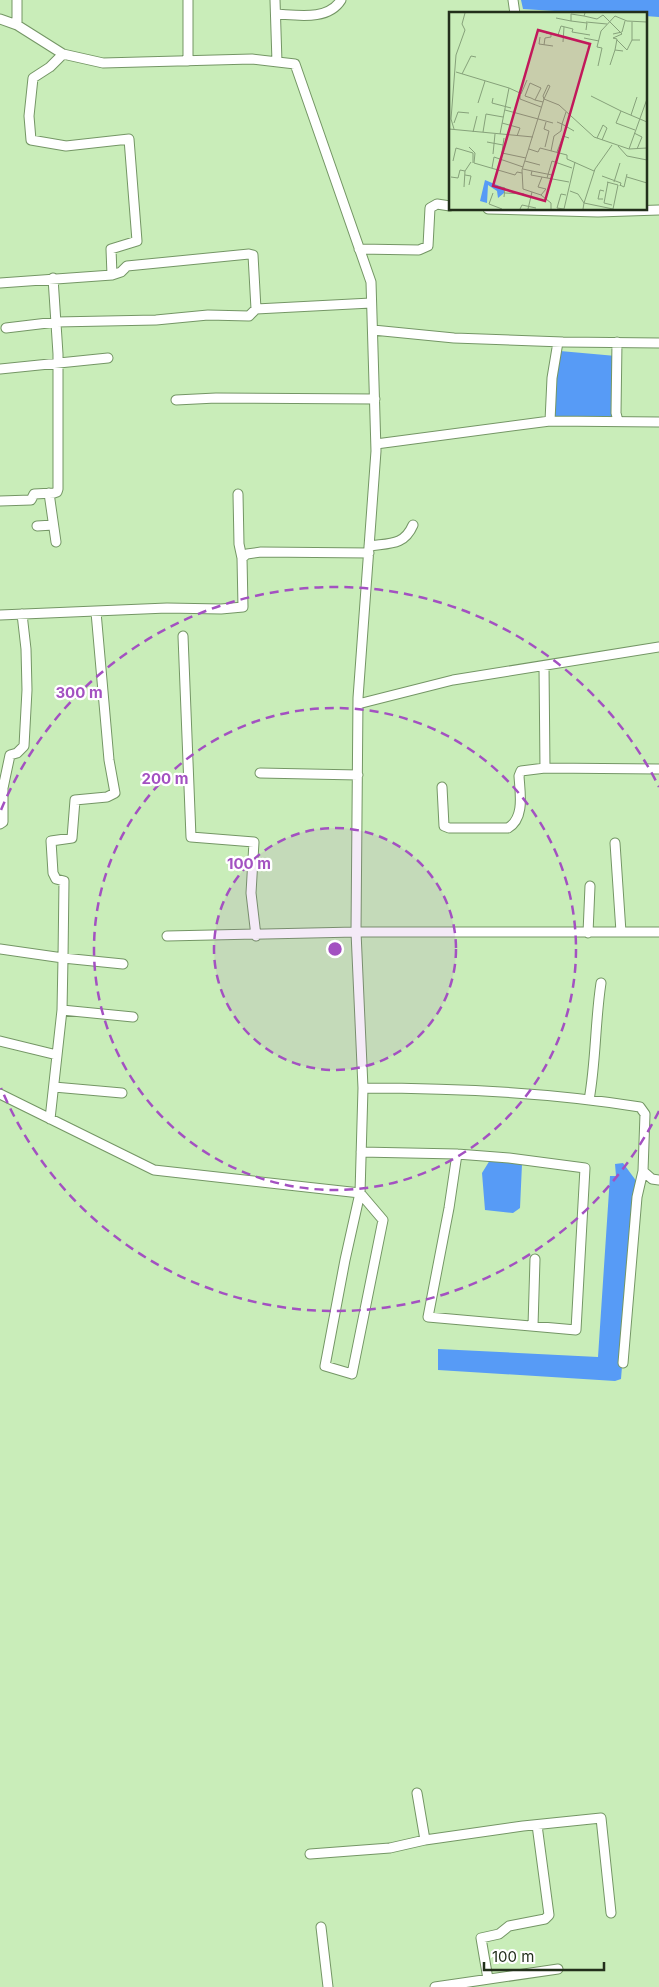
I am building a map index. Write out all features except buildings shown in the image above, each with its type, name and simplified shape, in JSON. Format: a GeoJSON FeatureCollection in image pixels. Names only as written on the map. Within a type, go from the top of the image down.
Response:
{"type":"FeatureCollection","features":[{"type":"Feature","properties":{"kind":"street"},"geometry":{"type":"LineString","coordinates":[[17,0],[17,25]]}},
{"type":"Feature","properties":{"kind":"street"},"geometry":{"type":"LineString","coordinates":[[188,0],[188,61]]}},
{"type":"Feature","properties":{"kind":"street"},"geometry":{"type":"LineString","coordinates":[[275,0],[277,62]]}},
{"type":"Feature","properties":{"kind":"street"},"geometry":{"type":"LineString","coordinates":[[276,14],[312,15],[322,13],[333,8],[341,0]]}},
{"type":"Feature","properties":{"kind":"street"},"geometry":{"type":"LineString","coordinates":[[0,19],[17,25],[63,54],[103,62],[252,58],[295,64],[371,282],[376,444],[358,704],[356,932],[362,1088],[360,1193],[325,1366],[352,1374],[382,1220],[360,1193],[154,1170],[0,1094]]}},
{"type":"Feature","properties":{"kind":"street"},"geometry":{"type":"LineString","coordinates":[[63,54],[50,67],[33,78],[29,116],[31,140],[66,146],[129,139],[137,241],[111,249],[112,275]]}},
{"type":"Feature","properties":{"kind":"street"},"geometry":{"type":"LineString","coordinates":[[359,248],[425,249],[428,246],[430,208],[437,204],[449,206]]}},
{"type":"Feature","properties":{"kind":"street"},"geometry":{"type":"LineString","coordinates":[[525,210],[598,212],[659,210]]}},
{"type":"Feature","properties":{"kind":"street"},"geometry":{"type":"LineString","coordinates":[[0,283],[112,275],[121,272],[127,266],[249,254],[253,256],[256,309],[250,316],[208,315],[156,320],[56,322],[6,328]]}},
{"type":"Feature","properties":{"kind":"street"},"geometry":{"type":"LineString","coordinates":[[0,501],[31,500],[34,494],[57,492],[58,489],[56,322],[53,278]]}},
{"type":"Feature","properties":{"kind":"street"},"geometry":{"type":"LineString","coordinates":[[256,309],[372,303]]}},
{"type":"Feature","properties":{"kind":"street"},"geometry":{"type":"LineString","coordinates":[[373,330],[454,338],[659,343]]}},
{"type":"Feature","properties":{"kind":"street"},"geometry":{"type":"LineString","coordinates":[[550,421],[552,378],[558,342]]}},
{"type":"Feature","properties":{"kind":"street"},"geometry":{"type":"LineString","coordinates":[[617,342],[616,413],[618,421]]}},
{"type":"Feature","properties":{"kind":"street"},"geometry":{"type":"LineString","coordinates":[[0,369],[57,365],[108,358]]}},
{"type":"Feature","properties":{"kind":"street"},"geometry":{"type":"LineString","coordinates":[[176,400],[216,398],[375,399]]}},
{"type":"Feature","properties":{"kind":"street"},"geometry":{"type":"LineString","coordinates":[[376,444],[550,421],[659,422]]}},
{"type":"Feature","properties":{"kind":"street"},"geometry":{"type":"LineString","coordinates":[[49,493],[56,542]]}},
{"type":"Feature","properties":{"kind":"street"},"geometry":{"type":"LineString","coordinates":[[0,615],[243,607],[238,494]]}},
{"type":"Feature","properties":{"kind":"street"},"geometry":{"type":"LineString","coordinates":[[37,526],[54,525]]}},
{"type":"Feature","properties":{"kind":"street"},"geometry":{"type":"LineString","coordinates":[[242,558],[247,554],[262,552],[369,549],[400,542],[406,537],[413,525]]}},
{"type":"Feature","properties":{"kind":"street"},"geometry":{"type":"LineString","coordinates":[[50,1118],[62,1010],[64,882],[56,879],[53,873],[51,841],[72,838],[76,800],[107,797],[115,793],[109,760],[96,612]]}},
{"type":"Feature","properties":{"kind":"street"},"geometry":{"type":"LineString","coordinates":[[0,824],[3,822],[3,788],[10,755],[24,746],[27,690],[26,649],[22,614]]}},
{"type":"Feature","properties":{"kind":"street"},"geometry":{"type":"LineString","coordinates":[[183,636],[191,837],[254,842],[251,893],[256,936]]}},
{"type":"Feature","properties":{"kind":"street"},"geometry":{"type":"LineString","coordinates":[[358,704],[454,680],[659,647]]}},
{"type":"Feature","properties":{"kind":"street"},"geometry":{"type":"LineString","coordinates":[[544,666],[545,768]]}},
{"type":"Feature","properties":{"kind":"street"},"geometry":{"type":"LineString","coordinates":[[442,787],[444,826],[449,828],[508,828],[513,825],[520,808],[520,771],[545,768],[659,769]]}},
{"type":"Feature","properties":{"kind":"street"},"geometry":{"type":"LineString","coordinates":[[260,773],[358,775]]}},
{"type":"Feature","properties":{"kind":"street"},"geometry":{"type":"LineString","coordinates":[[615,843],[621,932]]}},
{"type":"Feature","properties":{"kind":"street"},"geometry":{"type":"LineString","coordinates":[[588,933],[590,886]]}},
{"type":"Feature","properties":{"kind":"street"},"geometry":{"type":"LineString","coordinates":[[167,936],[256,936],[356,932],[659,932]]}},
{"type":"Feature","properties":{"kind":"street"},"geometry":{"type":"LineString","coordinates":[[0,949],[123,964]]}},
{"type":"Feature","properties":{"kind":"street"},"geometry":{"type":"LineString","coordinates":[[589,1100],[594,1077],[596,1018],[601,983]]}},
{"type":"Feature","properties":{"kind":"street"},"geometry":{"type":"LineString","coordinates":[[62,1010],[133,1017]]}},
{"type":"Feature","properties":{"kind":"street"},"geometry":{"type":"LineString","coordinates":[[0,1041],[57,1055]]}},
{"type":"Feature","properties":{"kind":"street"},"geometry":{"type":"LineString","coordinates":[[54,1087],[122,1093]]}},
{"type":"Feature","properties":{"kind":"street"},"geometry":{"type":"LineString","coordinates":[[362,1088],[477,1090],[589,1100],[640,1107],[645,1114],[643,1171],[637,1197],[623,1363]]}},
{"type":"Feature","properties":{"kind":"street"},"geometry":{"type":"LineString","coordinates":[[361,1152],[457,1154],[509,1158],[585,1168],[576,1330],[428,1317],[449,1208],[457,1154]]}},
{"type":"Feature","properties":{"kind":"street"},"geometry":{"type":"LineString","coordinates":[[643,1171],[652,1179],[659,1180]]}},
{"type":"Feature","properties":{"kind":"street"},"geometry":{"type":"LineString","coordinates":[[533,1326],[535,1259]]}},
{"type":"Feature","properties":{"kind":"street"},"geometry":{"type":"LineString","coordinates":[[417,1793],[425,1840]]}},
{"type":"Feature","properties":{"kind":"street"},"geometry":{"type":"LineString","coordinates":[[310,1854],[390,1848],[425,1840],[601,1818],[611,1913]]}},
{"type":"Feature","properties":{"kind":"street"},"geometry":{"type":"LineString","coordinates":[[488,1979],[481,1938],[499,1934],[509,1926],[545,1920],[549,1915],[537,1825]]}},
{"type":"Feature","properties":{"kind":"street"},"geometry":{"type":"LineString","coordinates":[[321,1927],[328,1987]]}},
{"type":"Feature","properties":{"kind":"street"},"geometry":{"type":"LineString","coordinates":[[435,1987],[558,1969]]}},
{"type":"Feature","properties":{"kind":"water"},"geometry":{"type":"Polygon","coordinates":[[[521,0],[659,0],[659,17],[646,16],[646,12],[570,12],[523,9],[521,0]]]}},
{"type":"Feature","properties":{"kind":"water"},"geometry":{"type":"Polygon","coordinates":[[[560,351],[616,356],[616,421],[554,420],[552,414],[560,351]]]}},
{"type":"Feature","properties":{"kind":"water"},"geometry":{"type":"Polygon","coordinates":[[[490,1160],[507,1160],[522,1164],[520,1208],[513,1213],[485,1210],[482,1173],[490,1160]]]}},
{"type":"Feature","properties":{"kind":"water"},"geometry":{"type":"Polygon","coordinates":[[[623,1163],[637,1182],[621,1379],[615,1381],[438,1370],[438,1349],[598,1357],[610,1176],[616,1176],[615,1164],[623,1163]]]}}]}
